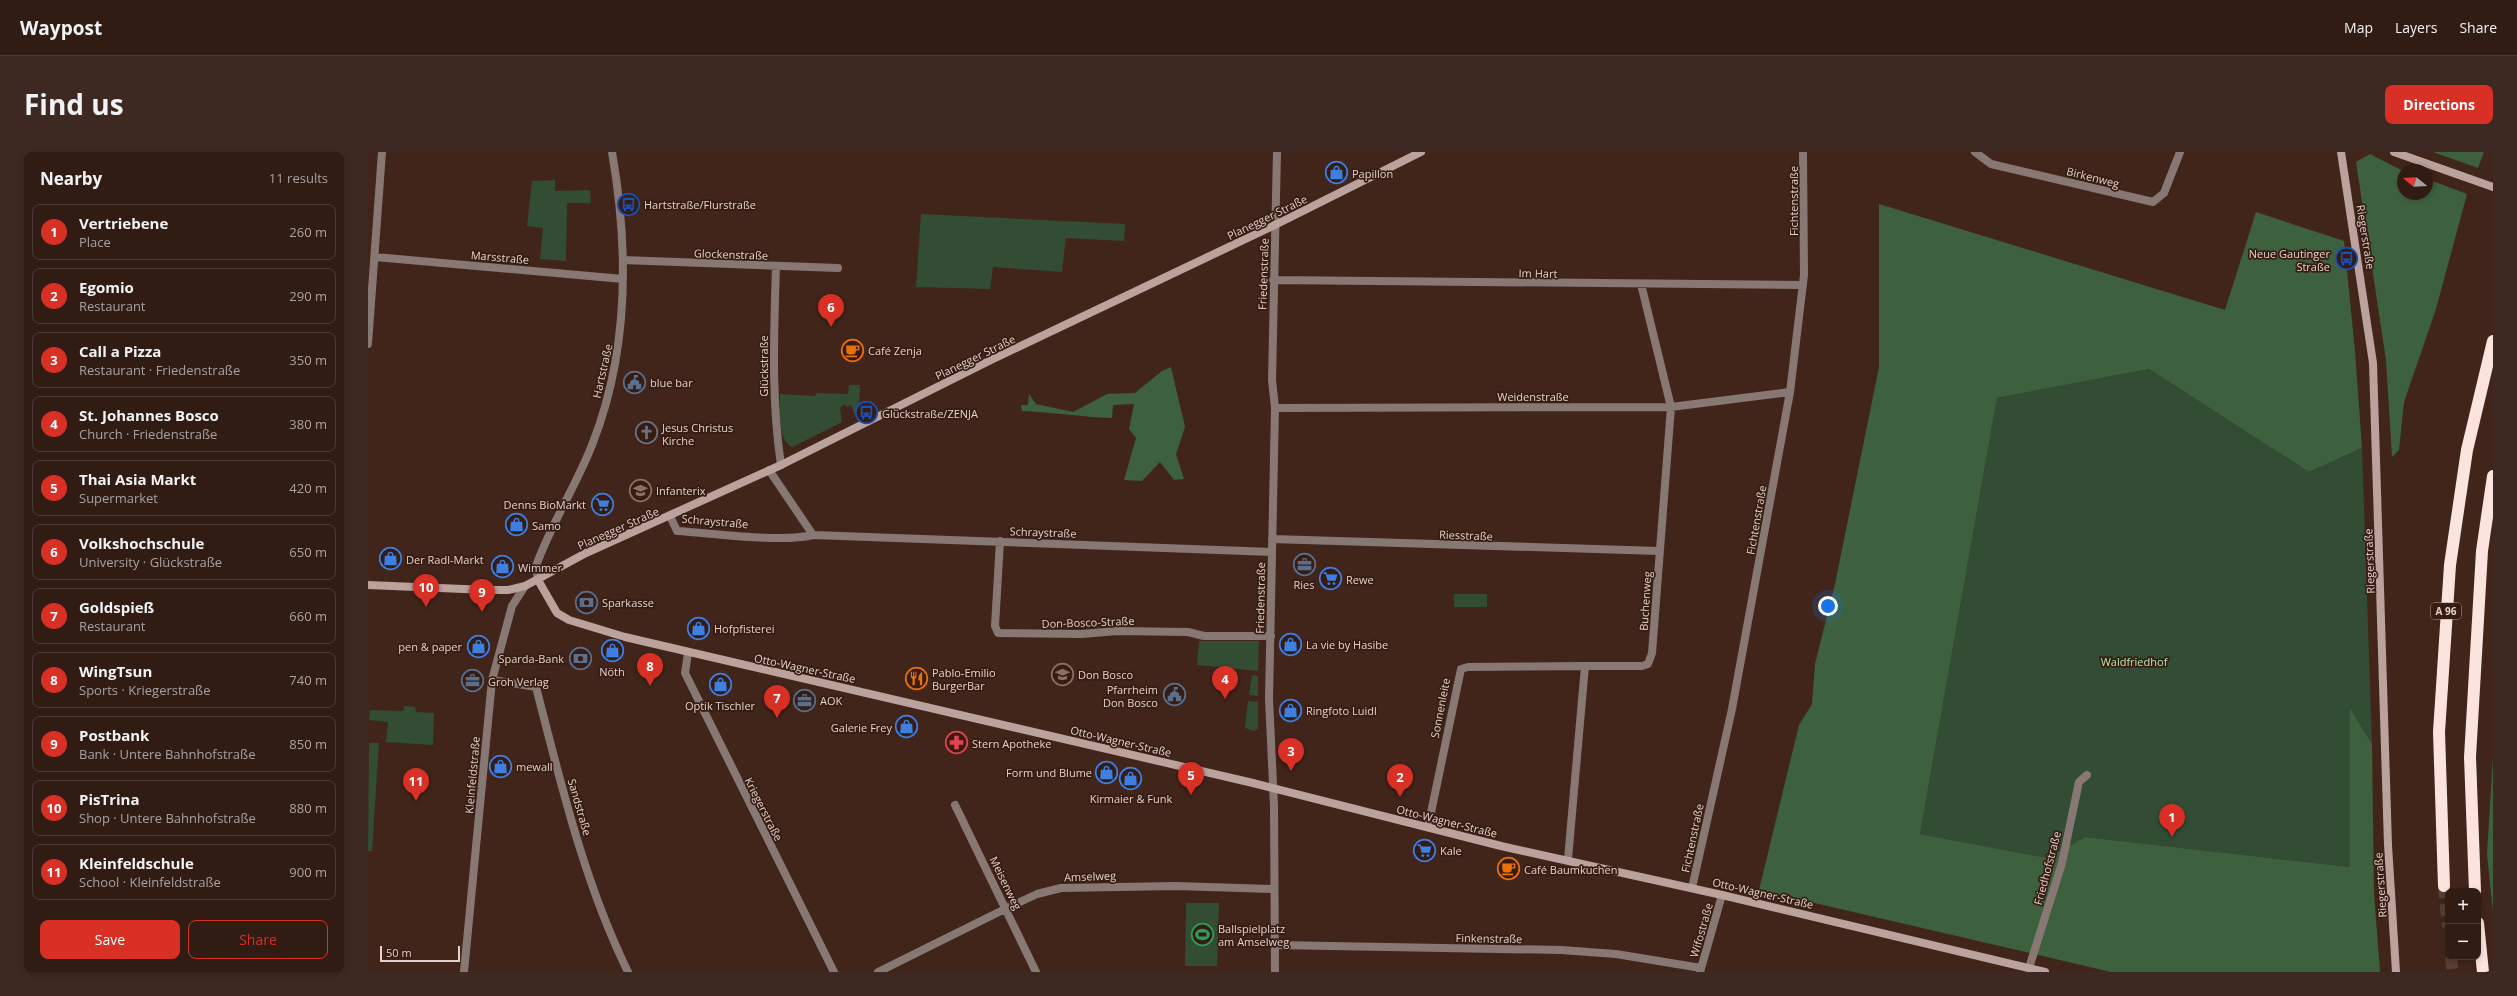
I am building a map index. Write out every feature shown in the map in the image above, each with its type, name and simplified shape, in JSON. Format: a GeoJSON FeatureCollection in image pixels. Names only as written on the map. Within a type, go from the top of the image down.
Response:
{"type":"FeatureCollection","features":[{"type":"Feature","properties":{"kind":"highway","name":"A 96"},"geometry":{"type":"LineString","coordinates":[[2444,886],[2439,732],[2450,565],[2468,450],[2493,341]]}},
{"type":"Feature","properties":{"kind":"highway","name":"A 96"},"geometry":{"type":"LineString","coordinates":[[2475,888],[2470,757],[2482,551],[2493,476]]}},
{"type":"Feature","properties":{"kind":"highway"},"geometry":{"type":"LineString","coordinates":[[2478,924],[2483,972]]}},
{"type":"Feature","properties":{"kind":"street"},"geometry":{"type":"LineString","coordinates":[[368,344],[382,152]]}},
{"type":"Feature","properties":{"kind":"street","name":"Hartstraße"},"geometry":{"type":"LineString","coordinates":[[538,580],[536,566],[542,548],[583,466],[604,410],[619,347],[623,260],[619,198],[612,152]]}},
{"type":"Feature","properties":{"kind":"street","name":"Friedenstraße"},"geometry":{"type":"LineString","coordinates":[[1275,972],[1273,788],[1269,699],[1274,408],[1272,380],[1273,280],[1277,152]]}},
{"type":"Feature","properties":{"kind":"street","name":"Planegger Straße"},"geometry":{"type":"LineString","coordinates":[[368,585],[488,590],[508,590],[525,586],[586,554],[769,470],[991,360],[1275,225],[1421,152]]}},
{"type":"Feature","properties":{"kind":"street","name":"Fichtenstraße"},"geometry":{"type":"LineString","coordinates":[[1692,888],[1732,709],[1790,392],[1803,285],[1803,152]]}},
{"type":"Feature","properties":{"kind":"street","name":"Birkenweg"},"geometry":{"type":"LineString","coordinates":[[1975,152],[1991,164],[2152,202],[2162,196],[2180,152]]}},
{"type":"Feature","properties":{"kind":"street","name":"Riegerstraße"},"geometry":{"type":"LineString","coordinates":[[2341,152],[2373,363],[2388,845],[2396,972]]}},
{"type":"Feature","properties":{"kind":"street"},"geometry":{"type":"LineString","coordinates":[[2394,152],[2493,188]]}},
{"type":"Feature","properties":{"kind":"street","name":"Marsstraße"},"geometry":{"type":"LineString","coordinates":[[375,257],[623,279]]}},
{"type":"Feature","properties":{"kind":"street","name":"Glockenstraße"},"geometry":{"type":"LineString","coordinates":[[623,260],[838,268]]}},
{"type":"Feature","properties":{"kind":"street","name":"Glückstraße"},"geometry":{"type":"LineString","coordinates":[[776,266],[773,379],[776,429],[781,464]]}},
{"type":"Feature","properties":{"kind":"street","name":"Im Hart"},"geometry":{"type":"LineString","coordinates":[[1273,280],[1803,285]]}},
{"type":"Feature","properties":{"kind":"street","name":"Buchenweg"},"geometry":{"type":"LineString","coordinates":[[1585,666],[1642,666],[1648,663],[1652,653],[1671,407],[1640,284]]}},
{"type":"Feature","properties":{"kind":"street","name":"Weidenstraße"},"geometry":{"type":"LineString","coordinates":[[1274,408],[1671,407],[1790,392]]}},
{"type":"Feature","properties":{"kind":"street"},"geometry":{"type":"LineString","coordinates":[[769,470],[809,536]]}},
{"type":"Feature","properties":{"kind":"street","name":"Schraystraße"},"geometry":{"type":"LineString","coordinates":[[670,516],[677,531],[762,536],[1000,541],[1272,552]]}},
{"type":"Feature","properties":{"kind":"street","name":"Riesstraße"},"geometry":{"type":"LineString","coordinates":[[1272,539],[1659,551]]}},
{"type":"Feature","properties":{"kind":"street","name":"Don-Bosco-Straße"},"geometry":{"type":"LineString","coordinates":[[1000,541],[995,626],[998,633],[1082,634],[1117,631],[1188,632],[1204,636],[1271,636]]}},
{"type":"Feature","properties":{"kind":"street","name":"Otto-Wagner-Straße"},"geometry":{"type":"LineString","coordinates":[[538,580],[558,613],[569,620],[688,653],[1273,788],[1428,827],[1722,894],[2045,972]]}},
{"type":"Feature","properties":{"kind":"street","name":"Kleinfeldstraße"},"geometry":{"type":"LineString","coordinates":[[464,972],[492,680],[512,606],[525,586]]}},
{"type":"Feature","properties":{"kind":"street","name":"Kriegerstraße"},"geometry":{"type":"LineString","coordinates":[[688,653],[685,673],[834,972]]}},
{"type":"Feature","properties":{"kind":"street"},"geometry":{"type":"LineString","coordinates":[[1568,859],[1585,666]]}},
{"type":"Feature","properties":{"kind":"street","name":"Sonnenleite"},"geometry":{"type":"LineString","coordinates":[[1428,827],[1461,669],[1468,667],[1585,666]]}},
{"type":"Feature","properties":{"kind":"street","name":"Sandstraße"},"geometry":{"type":"LineString","coordinates":[[492,680],[536,687],[582,857],[609,932],[628,972]]}},
{"type":"Feature","properties":{"kind":"street","name":"Friedhofstraße"},"geometry":{"type":"LineString","coordinates":[[2029,968],[2062,863],[2079,782],[2088,775]]}},
{"type":"Feature","properties":{"kind":"street","name":"Meisenweg"},"geometry":{"type":"LineString","coordinates":[[955,805],[1007,908],[1036,972]]}},
{"type":"Feature","properties":{"kind":"street","name":"Amselweg"},"geometry":{"type":"LineString","coordinates":[[878,972],[1037,894],[1071,887],[1274,889]]}},
{"type":"Feature","properties":{"kind":"street","name":"Wifostraße"},"geometry":{"type":"LineString","coordinates":[[1701,970],[1722,894]]}},
{"type":"Feature","properties":{"kind":"street","name":"Finkenstraße"},"geometry":{"type":"LineString","coordinates":[[1275,945],[1569,951],[1616,954],[1701,970]]}},
{"type":"Feature","properties":{"kind":"green space"},"geometry":{"type":"Polygon","coordinates":[[[2433,152],[2484,152],[2478,168],[2433,152]]]}},
{"type":"Feature","properties":{"kind":"green space"},"geometry":{"type":"Polygon","coordinates":[[[2370,154],[2397,168],[2397,200],[2433,200],[2433,181],[2467,194],[2436,309],[2404,402],[2399,450],[2392,457],[2386,360],[2356,162],[2370,154]]]}},
{"type":"Feature","properties":{"kind":"green space"},"geometry":{"type":"Polygon","coordinates":[[[555,180],[555,191],[590,190],[591,203],[567,203],[566,261],[540,259],[543,228],[527,226],[532,181],[555,180]]]}},
{"type":"Feature","properties":{"kind":"green space"},"geometry":{"type":"Polygon","coordinates":[[[1879,204],[2225,310],[2256,212],[2344,241],[2355,351],[2362,448],[2309,472],[2149,369],[1997,398],[1920,834],[2048,858],[2085,837],[2350,867],[2350,708],[2372,744],[2374,893],[2380,972],[2111,972],[1759,890],[1799,725],[1812,704],[1815,664],[1835,584],[1879,367],[1879,204]]]}},
{"type":"Feature","properties":{"kind":"green space"},"geometry":{"type":"Polygon","coordinates":[[[921,214],[1125,224],[1124,241],[1066,238],[1062,272],[993,267],[990,289],[916,287],[921,214]]]}},
{"type":"Feature","properties":{"kind":"green space"},"geometry":{"type":"Polygon","coordinates":[[[1171,367],[1185,427],[1176,454],[1184,479],[1174,480],[1160,462],[1142,481],[1124,480],[1136,438],[1129,429],[1134,404],[1113,405],[1112,418],[1022,411],[1021,405],[1028,405],[1029,394],[1036,404],[1073,412],[1107,394],[1135,393],[1162,371],[1171,367]]]}},
{"type":"Feature","properties":{"kind":"green space","name":"Waldfriedhof"},"geometry":{"type":"Polygon","coordinates":[[[2149,369],[2309,472],[2362,448],[2372,744],[2350,709],[2350,867],[2085,837],[2048,858],[1920,834],[1997,398],[2149,369]]]}},
{"type":"Feature","properties":{"kind":"green space"},"geometry":{"type":"Polygon","coordinates":[[[849,385],[860,385],[859,414],[855,416],[851,405],[846,407],[845,404],[840,408],[842,422],[792,447],[787,443],[780,423],[780,394],[815,396],[816,393],[848,394],[849,385]]]}},
{"type":"Feature","properties":{"kind":"green space"},"geometry":{"type":"Polygon","coordinates":[[[1454,594],[1487,594],[1487,607],[1454,607],[1454,594]]]}},
{"type":"Feature","properties":{"kind":"green space"},"geometry":{"type":"Polygon","coordinates":[[[1199,641],[1259,641],[1258,671],[1197,665],[1199,641]]]}},
{"type":"Feature","properties":{"kind":"green space"},"geometry":{"type":"Polygon","coordinates":[[[1252,675],[1258,676],[1258,696],[1249,695],[1252,675]]]}},
{"type":"Feature","properties":{"kind":"green space"},"geometry":{"type":"Polygon","coordinates":[[[1248,701],[1258,702],[1258,729],[1254,731],[1245,728],[1248,701]]]}},
{"type":"Feature","properties":{"kind":"green space"},"geometry":{"type":"Polygon","coordinates":[[[404,706],[415,707],[416,712],[434,713],[433,745],[386,742],[388,722],[369,720],[370,710],[403,711],[404,706]]]}},
{"type":"Feature","properties":{"kind":"green space"},"geometry":{"type":"Polygon","coordinates":[[[369,743],[379,743],[372,851],[368,851],[369,743]]]}},
{"type":"Feature","properties":{"kind":"green space"},"geometry":{"type":"Polygon","coordinates":[[[2493,756],[2493,912],[2487,854],[2493,756]]]}},
{"type":"Feature","properties":{"kind":"green space","name":"Ballspielplatz am Amselweg"},"geometry":{"type":"Polygon","coordinates":[[[1186,903],[1219,903],[1217,966],[1185,966],[1186,903]]]}},
{"type":"Feature","properties":{"kind":"tunnel"},"geometry":{"type":"LineString","coordinates":[[2444,886],[2448,924]]}},
{"type":"Feature","properties":{"kind":"tunnel"},"geometry":{"type":"LineString","coordinates":[[2451,960],[2453,972]]}},
{"type":"Feature","properties":{"kind":"place","name":"Papillon"},"geometry":{"type":"Point","coordinates":[1337,173]}},
{"type":"Feature","properties":{"kind":"place","name":"Hartstraße/Flurstraße"},"geometry":{"type":"Point","coordinates":[628,204]}},
{"type":"Feature","properties":{"kind":"place","name":"Neue Gautinger Straße"},"geometry":{"type":"Point","coordinates":[2346,259]}},
{"type":"Feature","properties":{"kind":"place","name":"Volkshochschule"},"geometry":{"type":"Point","coordinates":[831,327]}},
{"type":"Feature","properties":{"kind":"place","name":"Café Zenja"},"geometry":{"type":"Point","coordinates":[853,350]}},
{"type":"Feature","properties":{"kind":"place","name":"blue bar"},"geometry":{"type":"Point","coordinates":[635,382]}},
{"type":"Feature","properties":{"kind":"place","name":"Glückstraße/ZENJA"},"geometry":{"type":"Point","coordinates":[866,413]}},
{"type":"Feature","properties":{"kind":"place","name":"Jesus Christus Kirche"},"geometry":{"type":"Point","coordinates":[647,433]}},
{"type":"Feature","properties":{"kind":"place","name":"Infanterix"},"geometry":{"type":"Point","coordinates":[640,490]}},
{"type":"Feature","properties":{"kind":"place","name":"Denns BioMarkt"},"geometry":{"type":"Point","coordinates":[602,504]}},
{"type":"Feature","properties":{"kind":"place","name":"Samo"},"geometry":{"type":"Point","coordinates":[516,525]}},
{"type":"Feature","properties":{"kind":"place","name":"Der Radl-Markt"},"geometry":{"type":"Point","coordinates":[390,559]}},
{"type":"Feature","properties":{"kind":"place","name":"Ries"},"geometry":{"type":"Point","coordinates":[1304,564]}},
{"type":"Feature","properties":{"kind":"place","name":"Wimmer"},"geometry":{"type":"Point","coordinates":[503,567]}},
{"type":"Feature","properties":{"kind":"place","name":"Rewe"},"geometry":{"type":"Point","coordinates":[1331,579]}},
{"type":"Feature","properties":{"kind":"place","name":"Sparkasse"},"geometry":{"type":"Point","coordinates":[587,602]}},
{"type":"Feature","properties":{"kind":"place","name":"PisTrina"},"geometry":{"type":"Point","coordinates":[426,607]}},
{"type":"Feature","properties":{"kind":"place","name":"Postbank"},"geometry":{"type":"Point","coordinates":[482,612]}},
{"type":"Feature","properties":{"kind":"place","name":"Hofpfisterei"},"geometry":{"type":"Point","coordinates":[698,628]}},
{"type":"Feature","properties":{"kind":"place","name":"La vie by Hasibe"},"geometry":{"type":"Point","coordinates":[1291,644]}},
{"type":"Feature","properties":{"kind":"place","name":"pen & paper"},"geometry":{"type":"Point","coordinates":[478,646]}},
{"type":"Feature","properties":{"kind":"place","name":"Nöth"},"geometry":{"type":"Point","coordinates":[612,651]}},
{"type":"Feature","properties":{"kind":"place","name":"Sparda-Bank"},"geometry":{"type":"Point","coordinates":[580,658]}},
{"type":"Feature","properties":{"kind":"place","name":"Don Bosco"},"geometry":{"type":"Point","coordinates":[1062,674]}},
{"type":"Feature","properties":{"kind":"place","name":"Pablo-Emilio BurgerBar"},"geometry":{"type":"Point","coordinates":[916,678]}},
{"type":"Feature","properties":{"kind":"place","name":"Groh Verlag"},"geometry":{"type":"Point","coordinates":[473,681]}},
{"type":"Feature","properties":{"kind":"place","name":"Optik Tischler"},"geometry":{"type":"Point","coordinates":[720,685]}},
{"type":"Feature","properties":{"kind":"place","name":"WingTsun"},"geometry":{"type":"Point","coordinates":[650,686]}},
{"type":"Feature","properties":{"kind":"place","name":"Pfarrheim Don Bosco"},"geometry":{"type":"Point","coordinates":[1174,695]}},
{"type":"Feature","properties":{"kind":"place","name":"St. Johannes Bosco"},"geometry":{"type":"Point","coordinates":[1225,699]}},
{"type":"Feature","properties":{"kind":"place","name":"AOK"},"geometry":{"type":"Point","coordinates":[805,700]}},
{"type":"Feature","properties":{"kind":"place","name":"Ringfoto Luidl"},"geometry":{"type":"Point","coordinates":[1290,710]}},
{"type":"Feature","properties":{"kind":"place","name":"Goldspieß"},"geometry":{"type":"Point","coordinates":[777,718]}},
{"type":"Feature","properties":{"kind":"place","name":"Galerie Frey"},"geometry":{"type":"Point","coordinates":[907,727]}},
{"type":"Feature","properties":{"kind":"place","name":"Stern Apotheke"},"geometry":{"type":"Point","coordinates":[956,743]}},
{"type":"Feature","properties":{"kind":"place","name":"mewall"},"geometry":{"type":"Point","coordinates":[500,766]}},
{"type":"Feature","properties":{"kind":"place","name":"Call a Pizza"},"geometry":{"type":"Point","coordinates":[1291,771]}},
{"type":"Feature","properties":{"kind":"place","name":"Form und Blume"},"geometry":{"type":"Point","coordinates":[1107,772]}},
{"type":"Feature","properties":{"kind":"place","name":"Kirmaier & Funk"},"geometry":{"type":"Point","coordinates":[1131,778]}},
{"type":"Feature","properties":{"kind":"place","name":"Thai Asia Markt"},"geometry":{"type":"Point","coordinates":[1191,795]}},
{"type":"Feature","properties":{"kind":"place","name":"Egomio"},"geometry":{"type":"Point","coordinates":[1400,797]}},
{"type":"Feature","properties":{"kind":"place","name":"Kleinfeldschule"},"geometry":{"type":"Point","coordinates":[416,801]}},
{"type":"Feature","properties":{"kind":"place","name":"Vertriebene"},"geometry":{"type":"Point","coordinates":[2172,837]}},
{"type":"Feature","properties":{"kind":"place","name":"Kale"},"geometry":{"type":"Point","coordinates":[1425,850]}},
{"type":"Feature","properties":{"kind":"place","name":"Café Baumkuchen"},"geometry":{"type":"Point","coordinates":[1509,869]}},
{"type":"Feature","properties":{"kind":"place","name":"Ballspielplatz am Amselweg"},"geometry":{"type":"Point","coordinates":[1202,934]}}]}
